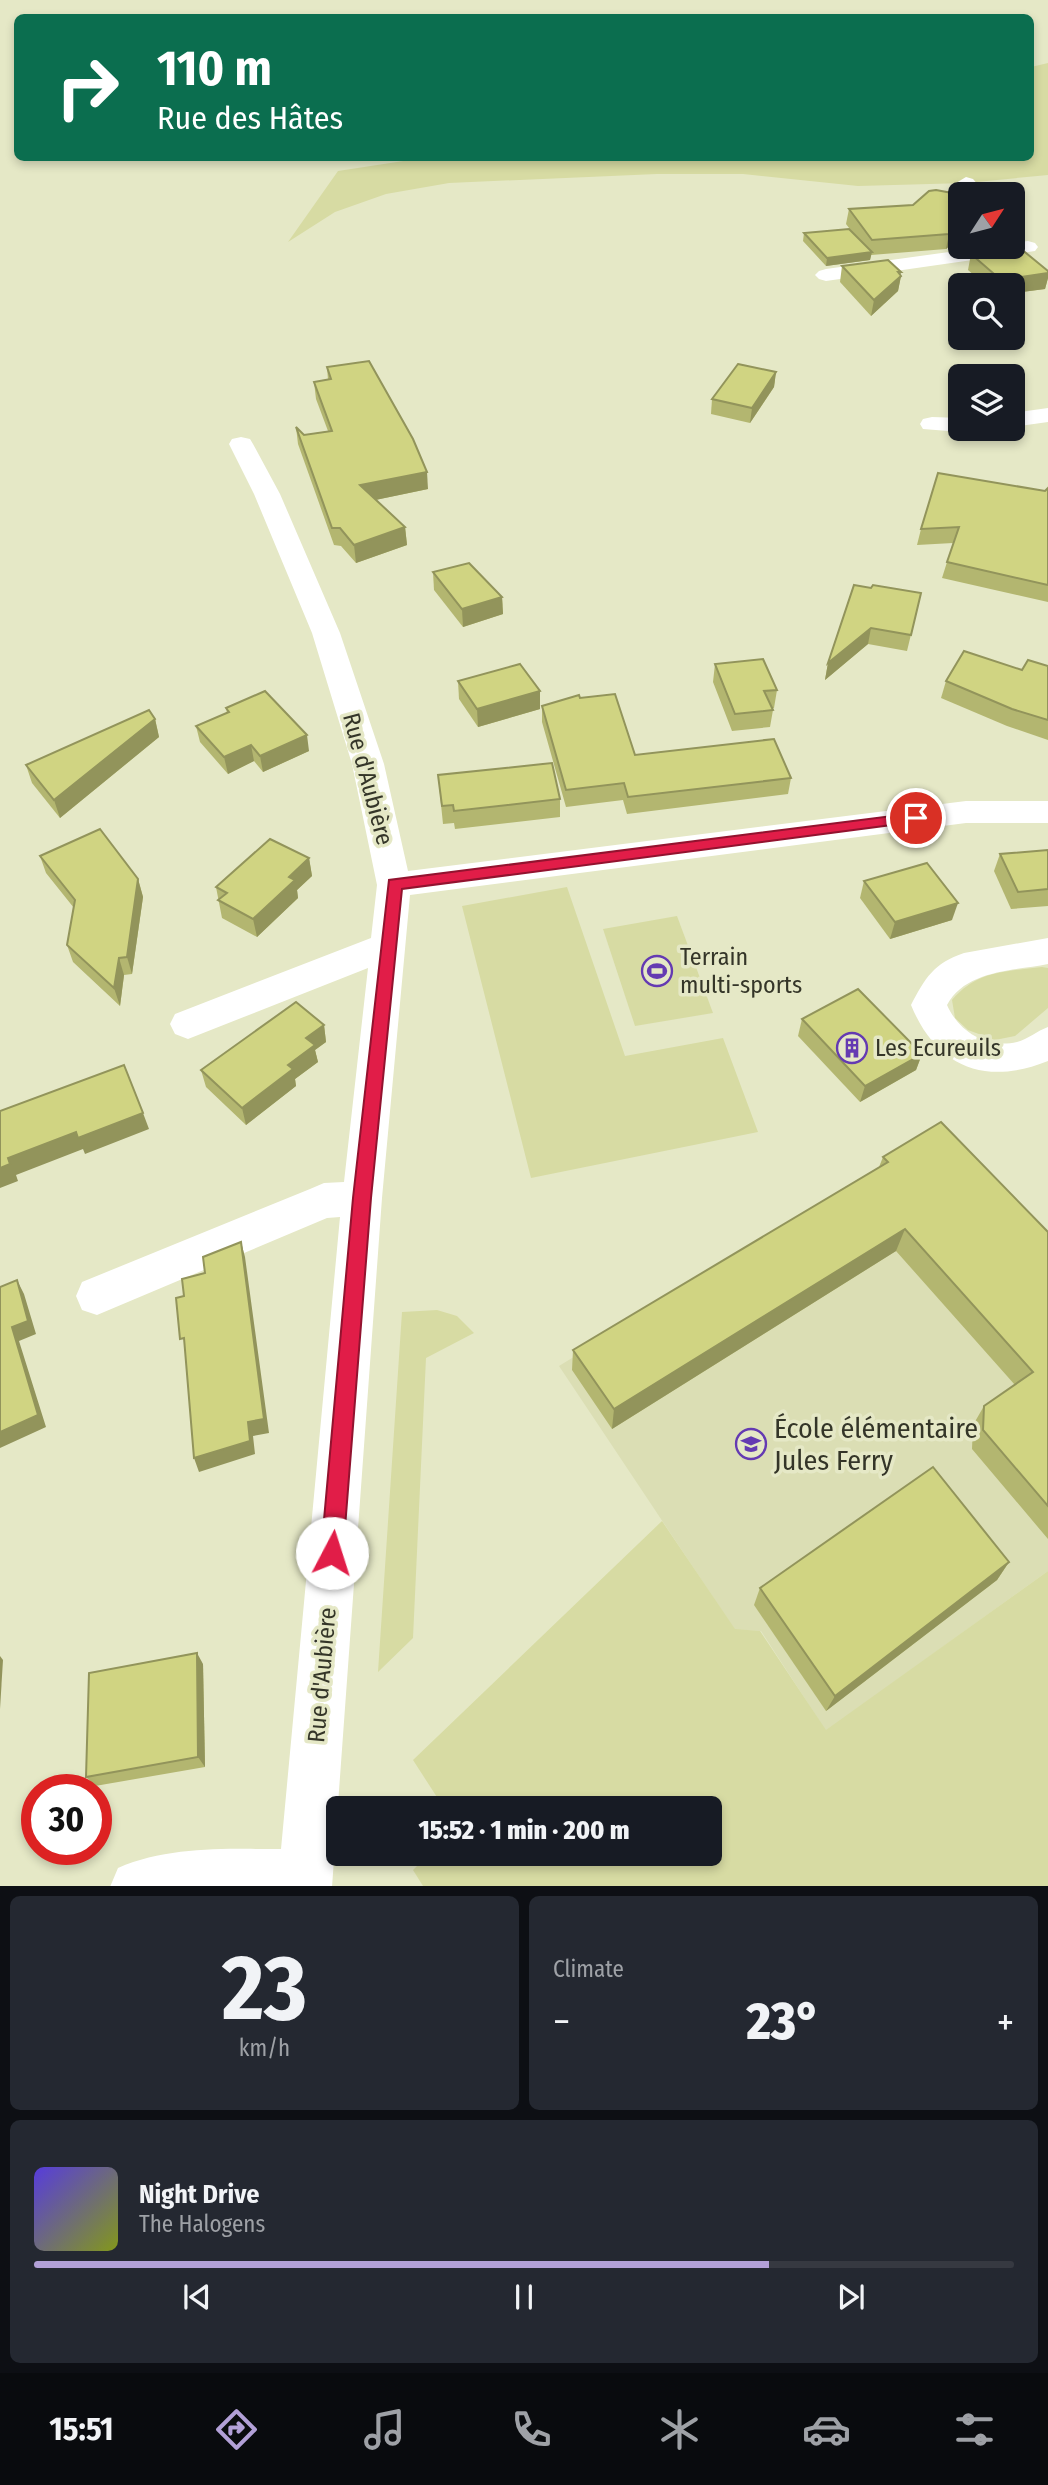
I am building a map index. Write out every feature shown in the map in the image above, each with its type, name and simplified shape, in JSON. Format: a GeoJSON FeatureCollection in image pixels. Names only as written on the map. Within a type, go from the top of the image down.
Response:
{"type":"FeatureCollection","features":[{"type":"Feature","properties":{"kind":"street"},"geometry":{"type":"LineString","coordinates":[[1026,246],[1048,262]]}},
{"type":"Feature","properties":{"kind":"street"},"geometry":{"type":"LineString","coordinates":[[827,275],[948,254]]}},
{"type":"Feature","properties":{"kind":"street"},"geometry":{"type":"LineString","coordinates":[[1025,418],[1048,415]]}},
{"type":"Feature","properties":{"kind":"street"},"geometry":{"type":"LineString","coordinates":[[932,425],[948,425]]}},
{"type":"Feature","properties":{"kind":"street","name":"Rue d'Aubière"},"geometry":{"type":"LineString","coordinates":[[241,444],[268,494],[326,633],[368,764],[394,884],[362,1198],[305,1881]]}},
{"type":"Feature","properties":{"kind":"street"},"geometry":{"type":"LineString","coordinates":[[394,884],[966,812],[1048,812]]}},
{"type":"Feature","properties":{"kind":"street"},"geometry":{"type":"LineString","coordinates":[[188,1024],[388,946]]}},
{"type":"Feature","properties":{"kind":"street"},"geometry":{"type":"LineString","coordinates":[[1048,951],[964,967],[942,984],[929,1005],[941,1029],[967,1049],[990,1057],[1002,1060],[1035,1054],[1048,1042]]}},
{"type":"Feature","properties":{"kind":"street"},"geometry":{"type":"LineString","coordinates":[[97,1296],[324,1201],[362,1198]]}},
{"type":"Feature","properties":{"kind":"street"},"geometry":{"type":"LineString","coordinates":[[137,1886],[206,1876],[305,1881]]}},
{"type":"Feature","properties":{"kind":"shaded area"},"geometry":{"type":"Polygon","coordinates":[[[1048,63],[1048,175],[976,182],[858,186],[743,174],[657,174],[449,183],[386,194],[335,212],[288,242],[338,171],[403,161],[1034,161],[1034,66],[1048,63]]]}},
{"type":"Feature","properties":{"kind":"shaded area"},"geometry":{"type":"Polygon","coordinates":[[[567,887],[625,1056],[723,1038],[758,1132],[531,1178],[462,906],[567,887]]]}},
{"type":"Feature","properties":{"kind":"shaded area","name":"Terrain multi-sports"},"geometry":{"type":"Polygon","coordinates":[[[677,916],[713,1013],[635,1026],[603,929],[677,916]]]}},
{"type":"Feature","properties":{"kind":"shaded area"},"geometry":{"type":"Polygon","coordinates":[[[1048,968],[1048,1008],[1015,1036],[995,1040],[968,1030],[955,1018],[952,1000],[972,983],[993,974],[1048,968]]]}},
{"type":"Feature","properties":{"kind":"shaded area"},"geometry":{"type":"Polygon","coordinates":[[[939,1132],[1048,1246],[1048,1571],[826,1731],[761,1631],[735,1630],[559,1366],[939,1132]]]}},
{"type":"Feature","properties":{"kind":"shaded area"},"geometry":{"type":"Polygon","coordinates":[[[437,1310],[457,1316],[474,1333],[426,1358],[413,1638],[378,1672],[402,1312],[437,1310]]]}},
{"type":"Feature","properties":{"kind":"shaded area"},"geometry":{"type":"Polygon","coordinates":[[[662,1521],[735,1629],[760,1631],[826,1730],[1048,1571],[1048,1886],[423,1886],[413,1870],[417,1866],[722,1866],[722,1796],[436,1796],[413,1760],[662,1521]]]}},
{"type":"Feature","properties":{"kind":"building"},"geometry":{"type":"Polygon","coordinates":[[[929,191],[948,192],[948,234],[872,240],[849,209],[913,205],[929,191]]]}},
{"type":"Feature","properties":{"kind":"building"},"geometry":{"type":"Polygon","coordinates":[[[849,229],[872,252],[827,258],[804,233],[849,229]]]}},
{"type":"Feature","properties":{"kind":"building"},"geometry":{"type":"Polygon","coordinates":[[[1026,253],[1048,271],[1025,276],[1025,273],[993,273],[977,259],[1026,259],[1026,253]]]}},
{"type":"Feature","properties":{"kind":"building"},"geometry":{"type":"Polygon","coordinates":[[[888,260],[901,272],[898,272],[901,276],[874,300],[842,266],[888,260]]]}},
{"type":"Feature","properties":{"kind":"building"},"geometry":{"type":"Polygon","coordinates":[[[369,361],[413,439],[427,472],[360,485],[405,527],[354,545],[340,528],[332,528],[296,427],[304,435],[332,431],[314,382],[331,379],[327,367],[369,361]]]}},
{"type":"Feature","properties":{"kind":"building"},"geometry":{"type":"Polygon","coordinates":[[[738,364],[776,372],[752,408],[712,399],[738,364]]]}},
{"type":"Feature","properties":{"kind":"building"},"geometry":{"type":"Polygon","coordinates":[[[938,473],[1045,491],[1048,488],[1048,585],[947,562],[959,527],[921,529],[938,473]]]}},
{"type":"Feature","properties":{"kind":"building"},"geometry":{"type":"Polygon","coordinates":[[[469,563],[502,597],[462,609],[433,572],[469,563]]]}},
{"type":"Feature","properties":{"kind":"building"},"geometry":{"type":"Polygon","coordinates":[[[854,585],[871,588],[873,585],[921,593],[911,635],[871,628],[828,663],[854,585]]]}},
{"type":"Feature","properties":{"kind":"building"},"geometry":{"type":"Polygon","coordinates":[[[964,651],[1022,670],[1028,660],[1048,666],[1048,720],[1012,709],[946,681],[964,651]]]}},
{"type":"Feature","properties":{"kind":"building"},"geometry":{"type":"Polygon","coordinates":[[[763,659],[777,690],[764,691],[773,710],[735,714],[715,664],[763,659]]]}},
{"type":"Feature","properties":{"kind":"building"},"geometry":{"type":"Polygon","coordinates":[[[520,664],[540,691],[477,709],[458,681],[520,664]]]}},
{"type":"Feature","properties":{"kind":"building"},"geometry":{"type":"Polygon","coordinates":[[[265,691],[307,735],[260,756],[251,745],[224,757],[196,726],[229,712],[226,708],[265,691]]]}},
{"type":"Feature","properties":{"kind":"building"},"geometry":{"type":"Polygon","coordinates":[[[615,694],[635,755],[774,739],[791,778],[628,797],[624,783],[566,790],[542,706],[579,695],[580,698],[615,694]]]}},
{"type":"Feature","properties":{"kind":"building"},"geometry":{"type":"Polygon","coordinates":[[[149,710],[155,719],[54,800],[26,765],[149,710]]]}},
{"type":"Feature","properties":{"kind":"building"},"geometry":{"type":"Polygon","coordinates":[[[552,763],[560,799],[454,811],[453,805],[442,806],[438,775],[552,763]]]}},
{"type":"Feature","properties":{"kind":"building"},"geometry":{"type":"Polygon","coordinates":[[[100,829],[138,879],[127,957],[119,958],[114,988],[67,945],[75,900],[40,856],[100,829]]]}},
{"type":"Feature","properties":{"kind":"building"},"geometry":{"type":"Polygon","coordinates":[[[270,839],[309,858],[289,877],[295,880],[253,919],[218,900],[227,893],[216,887],[270,839]]]}},
{"type":"Feature","properties":{"kind":"building"},"geometry":{"type":"Polygon","coordinates":[[[1048,850],[1048,889],[1018,892],[1000,854],[1048,850]]]}},
{"type":"Feature","properties":{"kind":"building"},"geometry":{"type":"Polygon","coordinates":[[[927,863],[958,903],[895,922],[864,881],[927,863]]]}},
{"type":"Feature","properties":{"kind":"building","name":"Les Ecureuils"},"geometry":{"type":"Polygon","coordinates":[[[858,989],[922,1054],[865,1086],[802,1019],[858,989]]]}},
{"type":"Feature","properties":{"kind":"building"},"geometry":{"type":"Polygon","coordinates":[[[296,1002],[324,1025],[306,1038],[315,1045],[288,1065],[293,1069],[242,1108],[201,1070],[296,1002]]]}},
{"type":"Feature","properties":{"kind":"building"},"geometry":{"type":"Polygon","coordinates":[[[124,1065],[143,1113],[78,1138],[76,1132],[8,1158],[10,1164],[0,1168],[0,1111],[124,1065]]]}},
{"type":"Feature","properties":{"kind":"building"},"geometry":{"type":"Polygon","coordinates":[[[941,1122],[1048,1232],[1048,1506],[983,1430],[984,1406],[1033,1372],[905,1229],[614,1409],[573,1350],[888,1162],[883,1157],[941,1122]]]}},
{"type":"Feature","properties":{"kind":"building"},"geometry":{"type":"Polygon","coordinates":[[[241,1242],[264,1419],[248,1422],[250,1441],[194,1458],[184,1338],[180,1339],[176,1298],[184,1296],[182,1279],[205,1273],[203,1257],[241,1242]]]}},
{"type":"Feature","properties":{"kind":"building"},"geometry":{"type":"Polygon","coordinates":[[[17,1280],[28,1321],[12,1327],[38,1415],[0,1432],[0,1287],[17,1280]]]}},
{"type":"Feature","properties":{"kind":"building"},"geometry":{"type":"Polygon","coordinates":[[[933,1467],[1009,1562],[835,1696],[760,1588],[933,1467]]]}},
{"type":"Feature","properties":{"kind":"building"},"geometry":{"type":"Polygon","coordinates":[[[197,1653],[198,1757],[103,1774],[86,1774],[89,1673],[197,1653]]]}},
{"type":"Feature","properties":{"kind":"place","name":"Terrain multi-sports"},"geometry":{"type":"Point","coordinates":[657,971]}},
{"type":"Feature","properties":{"kind":"place","name":"Les Ecureuils"},"geometry":{"type":"Point","coordinates":[852,1048]}},
{"type":"Feature","properties":{"kind":"place","name":"École élémentaire Jules Ferry"},"geometry":{"type":"Point","coordinates":[751,1444]}},
{"type":"Feature","properties":{"kind":"route"},"geometry":{"type":"LineString","coordinates":[[332,1553],[362,1198],[394,884],[916,818]]}}]}
